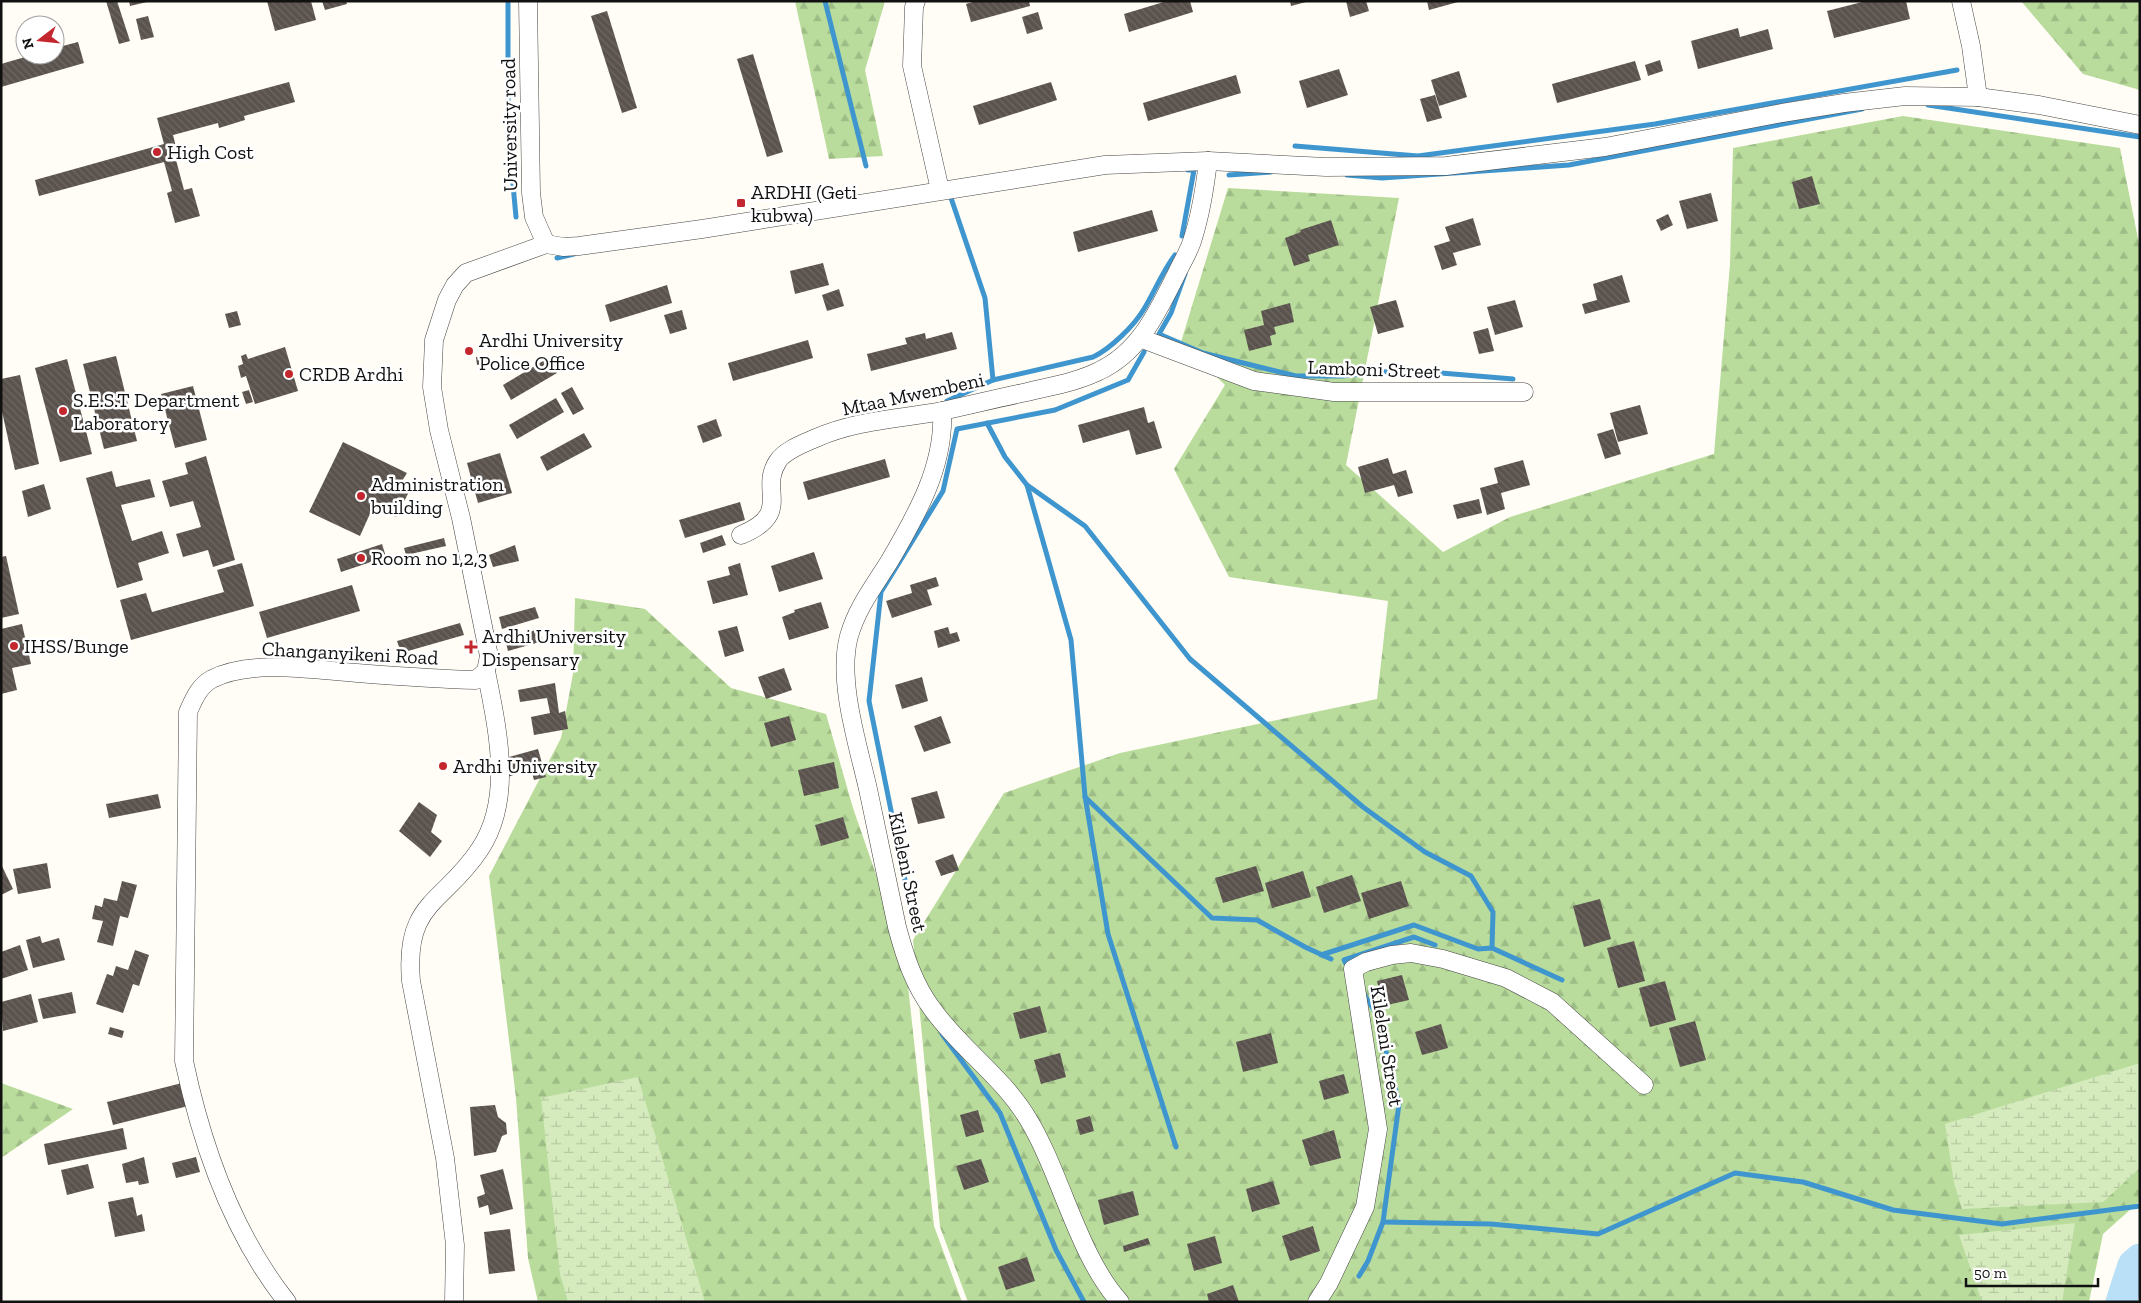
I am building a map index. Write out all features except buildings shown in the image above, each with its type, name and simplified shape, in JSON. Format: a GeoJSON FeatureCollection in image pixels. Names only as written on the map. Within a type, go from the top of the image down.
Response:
{"type":"FeatureCollection","features":[{"type":"Feature","properties":{"kind":"street","name":"University road"},"geometry":{"type":"LineString","coordinates":[[528,1],[531,193],[534,217],[546,244]]}},
{"type":"Feature","properties":{"kind":"street"},"geometry":{"type":"LineString","coordinates":[[916,1],[914,7],[912,66],[940,190]]}},
{"type":"Feature","properties":{"kind":"street"},"geometry":{"type":"LineString","coordinates":[[1961,1],[1971,46],[1978,97]]}},
{"type":"Feature","properties":{"kind":"street"},"geometry":{"type":"LineString","coordinates":[[454,1302],[455,1245],[445,1158],[411,981],[409,958],[412,933],[424,910],[481,849],[494,817],[499,789],[500,756],[486,671],[489,656],[462,518],[439,430],[432,387],[434,340],[447,300],[455,285],[466,273],[546,244],[564,247],[579,246],[702,230],[940,190],[1105,165],[1208,160],[1326,167],[1446,166],[1527,158],[1613,146],[1844,102],[1905,96],[1978,97],[2039,106],[2140,125]]}},
{"type":"Feature","properties":{"kind":"street","name":"Mtaa Mwembeni"},"geometry":{"type":"LineString","coordinates":[[741,534],[755,529],[767,518],[772,506],[773,471],[778,460],[817,437],[870,421],[942,411],[1071,382],[1100,371],[1120,358],[1140,338],[1156,316],[1193,240],[1205,186],[1208,160]]}},
{"type":"Feature","properties":{"kind":"street","name":"Lamboni Street"},"geometry":{"type":"LineString","coordinates":[[1140,338],[1254,381],[1334,392],[1524,392]]}},
{"type":"Feature","properties":{"kind":"street","name":"Kileleni Street"},"geometry":{"type":"LineString","coordinates":[[942,411],[942,437],[932,478],[916,513],[866,596],[850,635],[846,663],[849,697],[856,735],[897,927],[905,957],[916,982],[933,1010],[956,1038],[1010,1092],[1029,1119],[1088,1249],[1108,1288],[1120,1302]]}},
{"type":"Feature","properties":{"kind":"street","name":"Changanyikeni Road"},"geometry":{"type":"LineString","coordinates":[[287,1302],[256,1256],[224,1191],[190,1091],[184,1061],[188,712],[197,691],[211,680],[230,673],[264,668],[309,669],[476,680],[486,671]]}},
{"type":"Feature","properties":{"kind":"street","name":"Kileleni Street"},"geometry":{"type":"LineString","coordinates":[[1317,1302],[1330,1283],[1364,1207],[1378,1129],[1353,969],[1366,962],[1392,955],[1411,953],[1443,958],[1506,978],[1552,1002],[1644,1084]]}},
{"type":"Feature","properties":{"kind":"green space"},"geometry":{"type":"Polygon","coordinates":[[[795,1],[885,1],[865,70],[883,156],[829,159],[795,1]]]}},
{"type":"Feature","properties":{"kind":"green space"},"geometry":{"type":"Polygon","coordinates":[[[2021,1],[2140,1],[2140,90],[2083,74],[2021,1]]]}},
{"type":"Feature","properties":{"kind":"green space"},"geometry":{"type":"Polygon","coordinates":[[[1903,116],[2120,148],[2140,249],[2140,1201],[2103,1234],[2089,1302],[968,1302],[940,1227],[913,940],[1004,793],[1120,753],[1377,699],[1388,601],[1229,577],[1174,469],[1225,385],[1181,342],[1228,188],[1399,198],[1346,465],[1443,552],[1510,517],[1714,454],[1730,264],[1733,148],[1903,116]]]}},
{"type":"Feature","properties":{"kind":"green space"},"geometry":{"type":"Polygon","coordinates":[[[575,598],[645,609],[731,688],[826,714],[853,808],[905,958],[934,1226],[962,1302],[538,1302],[528,1258],[516,1098],[489,876],[561,738],[573,674],[575,598]]]}},
{"type":"Feature","properties":{"kind":"green space"},"geometry":{"type":"Polygon","coordinates":[[[2140,1063],[2140,1168],[2103,1202],[1962,1209],[1954,1183],[1945,1124],[2140,1063]]]}},
{"type":"Feature","properties":{"kind":"green space"},"geometry":{"type":"Polygon","coordinates":[[[638,1077],[705,1302],[568,1302],[560,1274],[541,1098],[638,1077]]]}},
{"type":"Feature","properties":{"kind":"green space"},"geometry":{"type":"Polygon","coordinates":[[[1,1083],[73,1109],[1,1158],[1,1083]]]}},
{"type":"Feature","properties":{"kind":"green space"},"geometry":{"type":"Polygon","coordinates":[[[2075,1223],[2062,1302],[1982,1302],[1959,1235],[2075,1223]]]}},
{"type":"Feature","properties":{"kind":"waterway"},"geometry":{"type":"LineString","coordinates":[[508,1],[508,131],[516,217]]}},
{"type":"Feature","properties":{"kind":"waterway"},"geometry":{"type":"LineString","coordinates":[[825,1],[866,166]]}},
{"type":"Feature","properties":{"kind":"waterway"},"geometry":{"type":"LineString","coordinates":[[1295,146],[1418,156],[1655,124],[1957,70]]}},
{"type":"Feature","properties":{"kind":"waterway"},"geometry":{"type":"LineString","coordinates":[[1928,105],[2140,137]]}},
{"type":"Feature","properties":{"kind":"waterway"},"geometry":{"type":"LineString","coordinates":[[1347,175],[1382,178],[1569,165],[1862,109]]}},
{"type":"Feature","properties":{"kind":"waterway"},"geometry":{"type":"LineString","coordinates":[[1182,236],[1194,170],[1188,170]]}},
{"type":"Feature","properties":{"kind":"waterway"},"geometry":{"type":"LineString","coordinates":[[1229,175],[1271,172]]}},
{"type":"Feature","properties":{"kind":"waterway"},"geometry":{"type":"LineString","coordinates":[[950,195],[985,298],[993,380]]}},
{"type":"Feature","properties":{"kind":"waterway"},"geometry":{"type":"LineString","coordinates":[[557,258],[574,254]]}},
{"type":"Feature","properties":{"kind":"waterway"},"geometry":{"type":"LineString","coordinates":[[947,401],[993,380],[1093,357],[1107,349],[1140,316],[1175,255]]}},
{"type":"Feature","properties":{"kind":"waterway"},"geometry":{"type":"LineString","coordinates":[[1185,274],[1171,313],[1159,334],[1203,353],[1296,376],[1342,376],[1405,370],[1513,379]]}},
{"type":"Feature","properties":{"kind":"waterway"},"geometry":{"type":"LineString","coordinates":[[914,925],[869,701],[881,592],[943,491],[957,429],[1055,410],[1128,380],[1144,352]]}},
{"type":"Feature","properties":{"kind":"waterway"},"geometry":{"type":"LineString","coordinates":[[987,423],[1005,457],[1027,485],[1071,640],[1085,796],[1108,934],[1176,1147]]}},
{"type":"Feature","properties":{"kind":"waterway"},"geometry":{"type":"LineString","coordinates":[[1027,485],[1085,526],[1190,659],[1363,807],[1425,852],[1471,876],[1493,912],[1492,948]]}},
{"type":"Feature","properties":{"kind":"waterway"},"geometry":{"type":"LineString","coordinates":[[1085,797],[1212,918],[1257,920],[1305,947],[1331,959]]}},
{"type":"Feature","properties":{"kind":"waterway"},"geometry":{"type":"LineString","coordinates":[[1321,955],[1414,925],[1478,949],[1492,948],[1562,980]]}},
{"type":"Feature","properties":{"kind":"waterway"},"geometry":{"type":"LineString","coordinates":[[1349,970],[1344,960],[1414,937],[1435,945]]}},
{"type":"Feature","properties":{"kind":"waterway"},"geometry":{"type":"LineString","coordinates":[[1359,1276],[1368,1261],[1383,1222],[1399,1104],[1377,1015],[1364,994]]}},
{"type":"Feature","properties":{"kind":"waterway"},"geometry":{"type":"LineString","coordinates":[[942,1034],[1000,1113],[1056,1250],[1084,1302]]}},
{"type":"Feature","properties":{"kind":"waterway"},"geometry":{"type":"LineString","coordinates":[[1383,1222],[1491,1224],[1598,1234],[1735,1173],[1803,1182],[1893,1210],[2002,1224],[2140,1206]]}},
{"type":"Feature","properties":{"kind":"waterway"},"geometry":{"type":"LineString","coordinates":[[2121,1302],[2133,1265],[2140,1259]]}},
{"type":"Feature","properties":{"kind":"place","name":"High Cost"},"geometry":{"type":"Point","coordinates":[157,152]}},
{"type":"Feature","properties":{"kind":"place","name":"ARDHI (Geti kubwa)"},"geometry":{"type":"Point","coordinates":[741,203]}},
{"type":"Feature","properties":{"kind":"place","name":"Ardhi University Police Office"},"geometry":{"type":"Point","coordinates":[469,351]}},
{"type":"Feature","properties":{"kind":"place","name":"CRDB Ardhi"},"geometry":{"type":"Point","coordinates":[289,374]}},
{"type":"Feature","properties":{"kind":"place","name":"S.E.S.T Department Laboratory"},"geometry":{"type":"Point","coordinates":[63,411]}},
{"type":"Feature","properties":{"kind":"place","name":"Administration building"},"geometry":{"type":"Point","coordinates":[361,496]}},
{"type":"Feature","properties":{"kind":"place","name":"Room no 1,2,3"},"geometry":{"type":"Point","coordinates":[361,558]}},
{"type":"Feature","properties":{"kind":"place","name":"IHSS/Bunge"},"geometry":{"type":"Point","coordinates":[14,646]}},
{"type":"Feature","properties":{"kind":"place","name":"Ardhi University Dispensary"},"geometry":{"type":"Point","coordinates":[471,647]}},
{"type":"Feature","properties":{"kind":"place","name":"Ardhi University"},"geometry":{"type":"Point","coordinates":[443,766]}}]}
